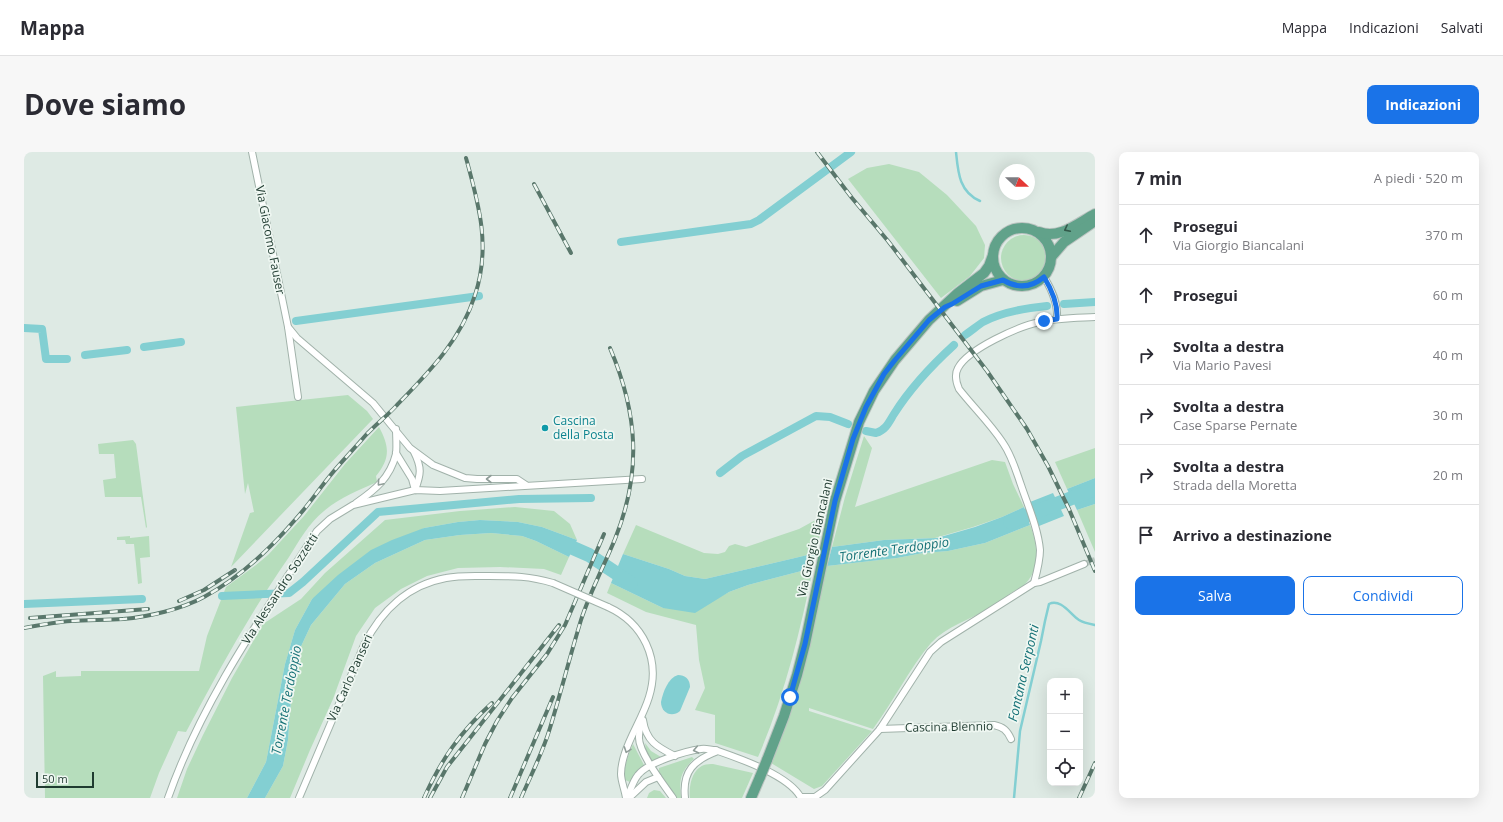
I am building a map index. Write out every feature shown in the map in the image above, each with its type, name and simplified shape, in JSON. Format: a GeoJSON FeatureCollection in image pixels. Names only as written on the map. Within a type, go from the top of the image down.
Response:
{"type":"FeatureCollection","features":[{"type":"Feature","properties":{"kind":"main road"},"geometry":{"type":"LineString","coordinates":[[945,307],[958,293],[984,273],[990,266],[995,245],[1001,237],[1009,231],[1019,228],[1028,228],[1046,235],[1054,235],[1065,231],[1095,214]]}},
{"type":"Feature","properties":{"kind":"main road"},"geometry":{"type":"LineString","coordinates":[[1052,256],[1064,242],[1095,221]]}},
{"type":"Feature","properties":{"kind":"main road"},"geometry":{"type":"LineString","coordinates":[[993,255],[997,273],[1003,280],[1020,287],[1037,283],[1044,277],[1051,264],[1052,256],[1050,247],[1045,238],[1037,232]]}},
{"type":"Feature","properties":{"kind":"main road"},"geometry":{"type":"LineString","coordinates":[[945,307],[981,286],[1003,280]]}},
{"type":"Feature","properties":{"kind":"main road","name":"Via Giorgio Biancalani"},"geometry":{"type":"LineString","coordinates":[[751,798],[784,716],[805,644],[835,501],[859,422],[884,374],[929,320],[945,307]]}},
{"type":"Feature","properties":{"kind":"street","name":"Via Giacomo Fauser"},"geometry":{"type":"LineString","coordinates":[[252,152],[288,327],[298,397]]}},
{"type":"Feature","properties":{"kind":"street"},"geometry":{"type":"LineString","coordinates":[[1044,277],[1052,289],[1055,298],[1058,310],[1057,319]]}},
{"type":"Feature","properties":{"kind":"street"},"geometry":{"type":"LineString","coordinates":[[1034,583],[1038,570],[1040,552],[1038,534],[1010,455],[991,426],[959,389],[956,382],[956,374],[958,367],[965,359],[991,341],[1021,326],[1057,319],[1095,317]]}},
{"type":"Feature","properties":{"kind":"street"},"geometry":{"type":"LineString","coordinates":[[288,327],[297,338],[373,403],[414,451],[433,465],[465,478],[517,479],[526,485]]}},
{"type":"Feature","properties":{"kind":"street"},"geometry":{"type":"LineString","coordinates":[[352,505],[374,491],[387,474],[396,453],[396,429]]}},
{"type":"Feature","properties":{"kind":"street"},"geometry":{"type":"LineString","coordinates":[[414,451],[421,469],[420,477],[415,490]]}},
{"type":"Feature","properties":{"kind":"street"},"geometry":{"type":"LineString","coordinates":[[396,453],[412,479],[415,490]]}},
{"type":"Feature","properties":{"kind":"street","name":"Via Alessandro Sozzetti"},"geometry":{"type":"LineString","coordinates":[[168,798],[196,730],[250,633],[317,531],[330,519],[352,505],[415,490],[440,491],[642,479]]}},
{"type":"Feature","properties":{"kind":"street"},"geometry":{"type":"LineString","coordinates":[[627,798],[637,775],[646,768],[675,756],[702,749],[718,751],[741,759],[784,780],[798,792],[801,798],[815,797],[825,790],[880,729],[930,652],[935,647],[1034,583],[1084,564]]}},
{"type":"Feature","properties":{"kind":"street","name":"Via Carlo Panseri"},"geometry":{"type":"LineString","coordinates":[[299,798],[367,639],[373,627],[386,612],[405,594],[424,584],[447,577],[518,575],[553,583],[625,616],[631,621],[648,646],[653,675],[649,697],[625,753],[621,775],[627,798]]}},
{"type":"Feature","properties":{"kind":"street"},"geometry":{"type":"LineString","coordinates":[[642,715],[644,727],[655,745],[675,756]]}},
{"type":"Feature","properties":{"kind":"street","name":"Via Carlo Panseri"},"geometry":{"type":"LineString","coordinates":[[642,715],[638,738],[642,749],[651,766],[673,798]]}},
{"type":"Feature","properties":{"kind":"street","name":"Cascina Blennio"},"geometry":{"type":"LineString","coordinates":[[880,729],[994,725],[1001,727],[1008,732],[1011,739]]}},
{"type":"Feature","properties":{"kind":"street"},"geometry":{"type":"LineString","coordinates":[[685,798],[684,787],[686,776],[691,768],[704,756],[718,751]]}},
{"type":"Feature","properties":{"kind":"street"},"geometry":{"type":"LineString","coordinates":[[627,798],[646,782],[658,777]]}},
{"type":"Feature","properties":{"kind":"green space"},"geometry":{"type":"Polygon","coordinates":[[[889,164],[919,172],[947,195],[976,226],[985,245],[984,258],[970,276],[941,298],[848,179],[867,168],[889,164]]]}},
{"type":"Feature","properties":{"kind":"green space"},"geometry":{"type":"Polygon","coordinates":[[[1024,235],[1037,239],[1043,245],[1047,258],[1043,271],[1037,277],[1024,281],[1011,277],[1005,271],[1001,258],[1005,245],[1011,239],[1024,235]]]}},
{"type":"Feature","properties":{"kind":"green space"},"geometry":{"type":"Polygon","coordinates":[[[348,395],[367,411],[373,419],[231,567],[250,513],[254,512],[248,483],[245,494],[236,407],[348,395]]]}},
{"type":"Feature","properties":{"kind":"green space"},"geometry":{"type":"Polygon","coordinates":[[[379,427],[387,447],[387,453],[384,464],[376,476],[377,482],[330,506],[305,532],[248,621],[222,665],[186,732],[178,731],[159,773],[150,798],[45,798],[43,676],[56,671],[56,677],[81,676],[81,671],[199,671],[207,636],[226,587],[268,555],[304,516],[345,464],[379,427]]]}},
{"type":"Feature","properties":{"kind":"green space"},"geometry":{"type":"Polygon","coordinates":[[[864,436],[872,448],[855,507],[992,460],[1005,462],[1024,507],[1002,517],[935,538],[884,540],[832,547],[845,497],[864,436]]]}},
{"type":"Feature","properties":{"kind":"green space"},"geometry":{"type":"Polygon","coordinates":[[[133,440],[136,444],[146,528],[141,497],[105,497],[103,480],[116,478],[114,454],[99,454],[98,444],[133,440]]]}},
{"type":"Feature","properties":{"kind":"green space"},"geometry":{"type":"Polygon","coordinates":[[[1095,448],[1095,478],[1067,489],[1055,462],[1095,448]]]}},
{"type":"Feature","properties":{"kind":"green space"},"geometry":{"type":"Polygon","coordinates":[[[1095,504],[1095,552],[1077,510],[1095,504]]]}},
{"type":"Feature","properties":{"kind":"green space"},"geometry":{"type":"Polygon","coordinates":[[[515,507],[554,511],[570,524],[577,540],[542,527],[518,522],[480,520],[424,528],[312,599],[295,630],[285,664],[266,762],[247,798],[177,798],[187,769],[203,735],[232,678],[263,624],[301,599],[325,573],[385,520],[460,511],[515,507]]]}},
{"type":"Feature","properties":{"kind":"green space"},"geometry":{"type":"Polygon","coordinates":[[[821,517],[823,520],[816,553],[705,579],[685,576],[669,569],[623,554],[636,525],[704,553],[718,554],[725,552],[729,546],[735,544],[746,547],[799,529],[821,517]]]}},
{"type":"Feature","properties":{"kind":"green space"},"geometry":{"type":"Polygon","coordinates":[[[1030,525],[1036,547],[1036,562],[1031,577],[1021,587],[989,609],[958,624],[937,637],[915,664],[873,729],[809,708],[809,711],[872,731],[822,786],[814,789],[771,763],[803,674],[827,566],[948,551],[985,543],[1030,525]]]}},
{"type":"Feature","properties":{"kind":"green space"},"geometry":{"type":"Polygon","coordinates":[[[491,533],[522,536],[569,557],[561,575],[544,569],[500,567],[458,568],[427,576],[401,589],[375,608],[356,636],[333,699],[290,798],[265,798],[283,766],[288,740],[292,685],[297,655],[311,625],[345,584],[375,563],[425,540],[460,535],[491,533]]]}},
{"type":"Feature","properties":{"kind":"green space"},"geometry":{"type":"Polygon","coordinates":[[[130,536],[130,538],[149,536],[150,557],[140,558],[142,583],[138,584],[134,544],[126,544],[125,540],[117,540],[117,537],[130,536]]]}},
{"type":"Feature","properties":{"kind":"green space"},"geometry":{"type":"Polygon","coordinates":[[[813,568],[803,617],[790,664],[776,711],[758,757],[715,743],[715,715],[695,710],[705,688],[699,660],[696,625],[646,612],[607,593],[611,583],[663,608],[714,600],[729,592],[748,585],[813,568]]]}},
{"type":"Feature","properties":{"kind":"green space"},"geometry":{"type":"Polygon","coordinates":[[[645,743],[651,751],[661,757],[652,761],[646,750],[645,743]]]}},
{"type":"Feature","properties":{"kind":"green space"},"geometry":{"type":"Polygon","coordinates":[[[633,744],[644,765],[630,782],[625,780],[625,766],[633,744]]]}},
{"type":"Feature","properties":{"kind":"green space"},"geometry":{"type":"Polygon","coordinates":[[[692,757],[694,759],[683,772],[680,786],[681,798],[677,798],[659,772],[659,768],[692,757]]]}},
{"type":"Feature","properties":{"kind":"green space"},"geometry":{"type":"Polygon","coordinates":[[[713,764],[753,773],[742,798],[690,798],[692,779],[696,771],[704,765],[713,764]]]}},
{"type":"Feature","properties":{"kind":"green space"},"geometry":{"type":"Polygon","coordinates":[[[654,790],[660,791],[666,798],[647,798],[649,793],[654,790]]]}},
{"type":"Feature","properties":{"kind":"water"},"geometry":{"type":"Polygon","coordinates":[[[1095,478],[1095,504],[1077,510],[1067,489],[1095,478]]]}},
{"type":"Feature","properties":{"kind":"water"},"geometry":{"type":"Polygon","coordinates":[[[1053,493],[1064,516],[1039,526],[1030,502],[1053,493]]]}},
{"type":"Feature","properties":{"kind":"water"},"geometry":{"type":"Polygon","coordinates":[[[1024,507],[1030,525],[985,543],[948,551],[827,566],[832,547],[884,540],[937,538],[975,527],[1024,507]]]}},
{"type":"Feature","properties":{"kind":"water"},"geometry":{"type":"Polygon","coordinates":[[[480,520],[518,522],[542,527],[577,540],[569,557],[522,536],[491,533],[460,535],[425,540],[375,563],[345,584],[311,625],[297,655],[292,685],[288,740],[283,766],[265,798],[247,798],[266,762],[285,664],[295,630],[312,599],[338,575],[371,550],[392,540],[424,528],[480,520]]]}},
{"type":"Feature","properties":{"kind":"water"},"geometry":{"type":"Polygon","coordinates":[[[816,553],[813,568],[748,585],[729,592],[695,613],[663,608],[611,583],[623,554],[669,569],[685,576],[705,579],[816,553]]]}},
{"type":"Feature","properties":{"kind":"water"},"geometry":{"type":"Polygon","coordinates":[[[678,675],[687,678],[690,687],[680,711],[670,714],[665,712],[661,706],[661,702],[669,682],[678,675]]]}},
{"type":"Feature","properties":{"kind":"waterway"},"geometry":{"type":"LineString","coordinates":[[621,242],[751,224],[759,220],[851,152]]}},
{"type":"Feature","properties":{"kind":"waterway"},"geometry":{"type":"LineString","coordinates":[[956,152],[961,181],[968,192],[980,201]]}},
{"type":"Feature","properties":{"kind":"waterway"},"geometry":{"type":"LineString","coordinates":[[296,321],[479,296]]}},
{"type":"Feature","properties":{"kind":"waterway"},"geometry":{"type":"LineString","coordinates":[[1064,304],[1095,302]]}},
{"type":"Feature","properties":{"kind":"waterway"},"geometry":{"type":"LineString","coordinates":[[965,335],[983,322],[1006,313],[1047,306]]}},
{"type":"Feature","properties":{"kind":"waterway"},"geometry":{"type":"LineString","coordinates":[[24,328],[42,329],[46,359],[67,359]]}},
{"type":"Feature","properties":{"kind":"waterway"},"geometry":{"type":"LineString","coordinates":[[144,347],[181,342]]}},
{"type":"Feature","properties":{"kind":"waterway"},"geometry":{"type":"LineString","coordinates":[[866,431],[876,433],[885,428],[914,386],[954,345]]}},
{"type":"Feature","properties":{"kind":"waterway"},"geometry":{"type":"LineString","coordinates":[[85,355],[127,350]]}},
{"type":"Feature","properties":{"kind":"waterway"},"geometry":{"type":"LineString","coordinates":[[720,473],[742,456],[816,416],[830,417],[848,424]]}},
{"type":"Feature","properties":{"kind":"waterway","name":"Torrente Terdoppio"},"geometry":{"type":"LineString","coordinates":[[1010,522],[1095,489]]}},
{"type":"Feature","properties":{"kind":"waterway"},"geometry":{"type":"LineString","coordinates":[[222,596],[289,593],[303,582],[378,512],[519,499],[591,498]]}},
{"type":"Feature","properties":{"kind":"waterway","name":"Torrente Terdoppio"},"geometry":{"type":"LineString","coordinates":[[557,541],[589,555],[631,583]]}},
{"type":"Feature","properties":{"kind":"waterway"},"geometry":{"type":"LineString","coordinates":[[24,604],[142,599]]}},
{"type":"Feature","properties":{"kind":"waterway","name":"Fontana Serponti"},"geometry":{"type":"LineString","coordinates":[[1014,798],[1020,731],[1049,604],[1058,603],[1079,620],[1095,625]]}},
{"type":"Feature","properties":{"kind":"tunnel"},"geometry":{"type":"LineString","coordinates":[[1084,564],[1095,560]]}},
{"type":"Feature","properties":{"kind":"railway"},"geometry":{"type":"LineString","coordinates":[[817,152],[852,198],[888,241],[987,371],[1027,429],[1048,466],[1069,509],[1095,571]]}},
{"type":"Feature","properties":{"kind":"railway"},"geometry":{"type":"LineString","coordinates":[[24,628],[65,621],[133,618],[165,612],[186,605],[204,597],[229,581],[253,563],[284,532],[333,472],[365,436],[432,368],[453,341],[469,311],[480,277],[483,243],[479,209],[466,158]]}},
{"type":"Feature","properties":{"kind":"railway"},"geometry":{"type":"LineString","coordinates":[[534,184],[571,253]]}},
{"type":"Feature","properties":{"kind":"railway"},"geometry":{"type":"LineString","coordinates":[[521,798],[547,737],[581,620],[615,539],[624,514],[630,490],[633,467],[631,420],[626,396],[610,348]]}},
{"type":"Feature","properties":{"kind":"railway"},"geometry":{"type":"LineString","coordinates":[[462,798],[485,744],[497,721],[512,698],[547,654],[565,625],[604,534]]}},
{"type":"Feature","properties":{"kind":"railway"},"geometry":{"type":"LineString","coordinates":[[179,601],[204,590],[235,570]]}},
{"type":"Feature","properties":{"kind":"railway"},"geometry":{"type":"LineString","coordinates":[[30,618],[148,609]]}},
{"type":"Feature","properties":{"kind":"railway"},"geometry":{"type":"LineString","coordinates":[[430,798],[447,767],[559,625]]}},
{"type":"Feature","properties":{"kind":"railway"},"geometry":{"type":"LineString","coordinates":[[510,798],[553,697]]}},
{"type":"Feature","properties":{"kind":"railway"},"geometry":{"type":"LineString","coordinates":[[424,798],[437,771],[452,747],[470,725],[492,703]]}},
{"type":"Feature","properties":{"kind":"railway"},"geometry":{"type":"LineString","coordinates":[[1079,798],[1095,763]]}},
{"type":"Feature","properties":{"kind":"place","name":"Cascina della Posta"},"geometry":{"type":"Point","coordinates":[545,428]}},
{"type":"Feature","properties":{"kind":"route"},"geometry":{"type":"LineString","coordinates":[[790,697],[805,644],[835,501],[853,439],[866,407],[884,374],[929,320],[945,307],[986,283],[1003,280],[1020,287],[1037,283],[1044,277],[1052,289],[1058,310],[1057,319],[1044,321]]}}]}
